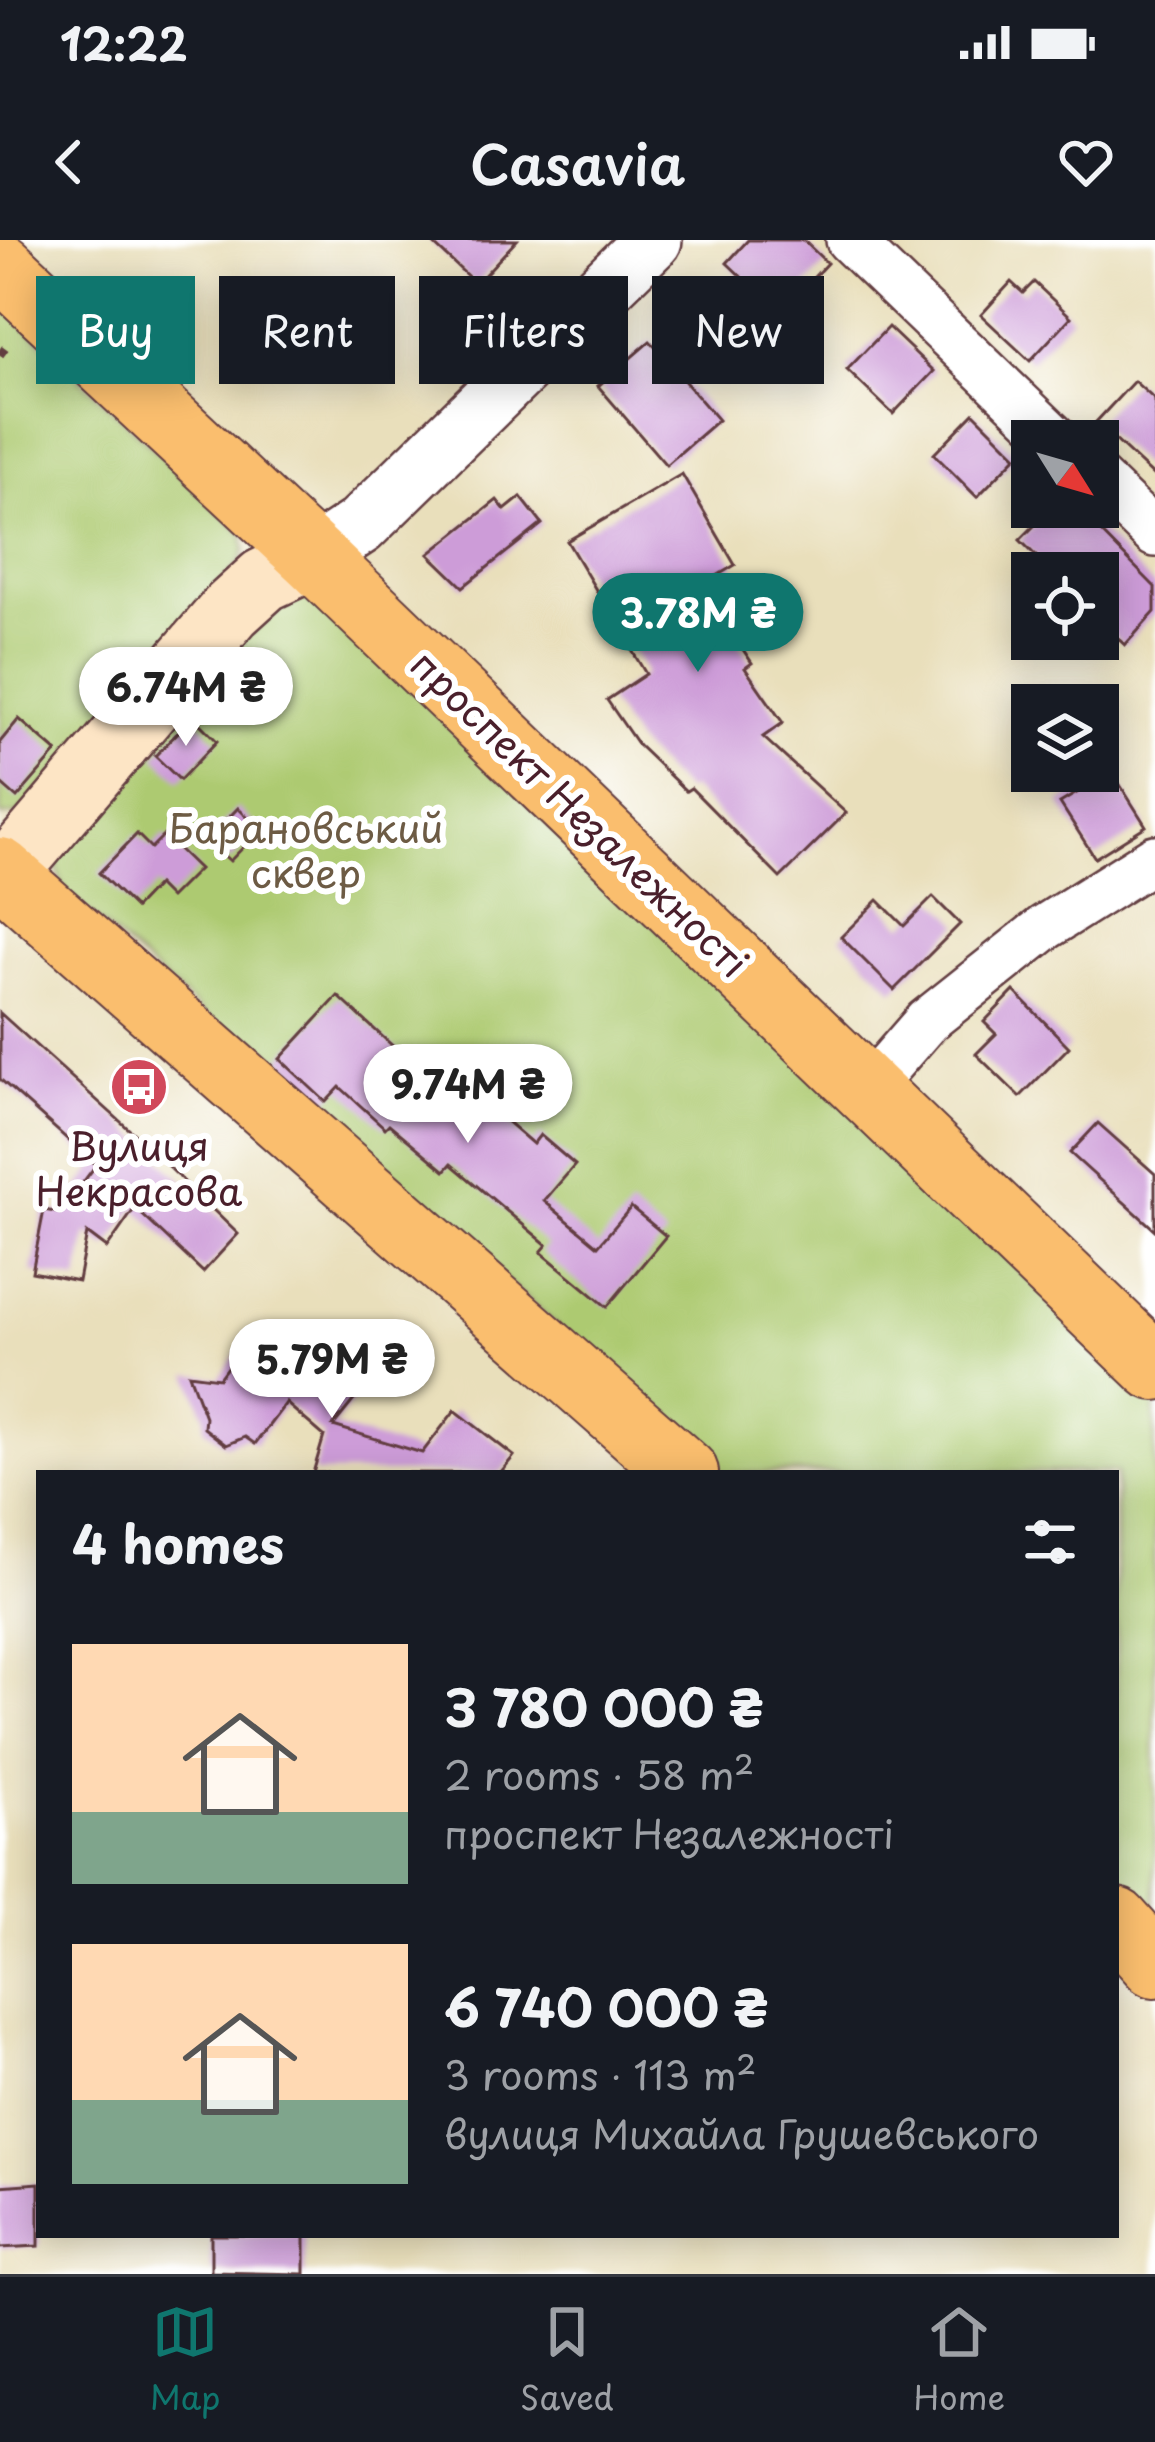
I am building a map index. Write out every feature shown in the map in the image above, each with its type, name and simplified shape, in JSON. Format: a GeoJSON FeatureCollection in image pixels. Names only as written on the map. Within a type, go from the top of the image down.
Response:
{"type":"FeatureCollection","features":[{"type":"Feature","properties":{"kind":"main road","name":"проспект Незалежності"},"geometry":{"type":"LineString","coordinates":[[0,265],[313,557],[1155,1367]]}},
{"type":"Feature","properties":{"kind":"main road"},"geometry":{"type":"LineString","coordinates":[[313,557],[264,580],[231,610],[2,875],[682,1470]]}},
{"type":"Feature","properties":{"kind":"main road"},"geometry":{"type":"LineString","coordinates":[[1119,1924],[1155,1964]]}},
{"type":"Feature","properties":{"kind":"street"},"geometry":{"type":"LineString","coordinates":[[313,557],[361,526],[653,240]]}},
{"type":"Feature","properties":{"kind":"street"},"geometry":{"type":"LineString","coordinates":[[849,240],[1036,420]]}},
{"type":"Feature","properties":{"kind":"street"},"geometry":{"type":"LineString","coordinates":[[1119,499],[1155,534]]}},
{"type":"Feature","properties":{"kind":"street"},"geometry":{"type":"LineString","coordinates":[[867,1090],[927,1021],[1044,928],[1155,857]]}},
{"type":"Feature","properties":{"kind":"green space"},"geometry":{"type":"Polygon","coordinates":[[[0,302],[36,336],[36,384],[86,384],[243,534],[245,549],[241,561],[19,814],[0,816],[0,302]]]}},
{"type":"Feature","properties":{"kind":"green space","name":"Барановський сквер"},"geometry":{"type":"Polygon","coordinates":[[[292,594],[311,599],[335,615],[1155,1399],[1155,1926],[1119,1885],[1119,1470],[721,1470],[64,891],[55,862],[269,604],[292,594]]]}},
{"type":"Feature","properties":{"kind":"building"},"geometry":{"type":"Polygon","coordinates":[[[429,240],[517,240],[483,276],[467,276],[429,240]]]}},
{"type":"Feature","properties":{"kind":"building"},"geometry":{"type":"Polygon","coordinates":[[[748,240],[803,240],[827,263],[815,276],[741,276],[727,263],[748,240]]]}},
{"type":"Feature","properties":{"kind":"building"},"geometry":{"type":"Polygon","coordinates":[[[1011,282],[1023,293],[1034,282],[1071,317],[1030,361],[981,315],[1011,282]]]}},
{"type":"Feature","properties":{"kind":"building"},"geometry":{"type":"Polygon","coordinates":[[[888,327],[934,371],[893,414],[847,370],[888,327]]]}},
{"type":"Feature","properties":{"kind":"building"},"geometry":{"type":"Polygon","coordinates":[[[650,341],[652,384],[687,384],[718,420],[666,465],[598,386],[628,384],[628,360],[650,341]]]}},
{"type":"Feature","properties":{"kind":"building"},"geometry":{"type":"Polygon","coordinates":[[[1134,381],[1155,400],[1155,477],[1119,443],[1119,420],[1098,420],[1134,381]]]}},
{"type":"Feature","properties":{"kind":"building"},"geometry":{"type":"Polygon","coordinates":[[[974,413],[1011,450],[1011,462],[977,497],[934,454],[974,413]]]}},
{"type":"Feature","properties":{"kind":"building"},"geometry":{"type":"Polygon","coordinates":[[[682,474],[735,565],[700,586],[752,663],[745,668],[783,723],[763,737],[846,813],[780,878],[691,788],[686,791],[638,745],[607,700],[646,674],[567,541],[682,474]]]}},
{"type":"Feature","properties":{"kind":"building"},"geometry":{"type":"Polygon","coordinates":[[[521,497],[542,524],[463,587],[429,554],[497,500],[505,510],[521,497]]]}},
{"type":"Feature","properties":{"kind":"building"},"geometry":{"type":"Polygon","coordinates":[[[1032,528],[1097,528],[1155,587],[1155,612],[1125,645],[1119,639],[1119,552],[1032,552],[1020,540],[1032,528]]]}},
{"type":"Feature","properties":{"kind":"building"},"geometry":{"type":"Polygon","coordinates":[[[193,717],[217,741],[180,780],[155,756],[193,717]]]}},
{"type":"Feature","properties":{"kind":"building"},"geometry":{"type":"Polygon","coordinates":[[[19,719],[57,752],[17,798],[0,783],[0,742],[19,719]]]}},
{"type":"Feature","properties":{"kind":"building"},"geometry":{"type":"Polygon","coordinates":[[[1119,783],[1146,826],[1095,858],[1060,803],[1078,792],[1119,792],[1119,783]]]}},
{"type":"Feature","properties":{"kind":"building"},"geometry":{"type":"Polygon","coordinates":[[[238,808],[260,830],[230,861],[207,840],[238,808]]]}},
{"type":"Feature","properties":{"kind":"building"},"geometry":{"type":"Polygon","coordinates":[[[137,834],[151,848],[164,835],[199,869],[170,898],[157,885],[135,908],[99,873],[137,834]]]}},
{"type":"Feature","properties":{"kind":"building"},"geometry":{"type":"Polygon","coordinates":[[[933,897],[960,924],[894,990],[841,937],[878,900],[904,926],[933,897]]]}},
{"type":"Feature","properties":{"kind":"building"},"geometry":{"type":"Polygon","coordinates":[[[1014,991],[1069,1047],[1020,1097],[976,1054],[996,1034],[984,1022],[1014,991]]]}},
{"type":"Feature","properties":{"kind":"building"},"geometry":{"type":"Polygon","coordinates":[[[338,996],[408,1060],[403,1065],[452,1109],[469,1089],[533,1144],[540,1135],[575,1165],[544,1201],[598,1246],[631,1207],[666,1236],[607,1307],[541,1252],[547,1245],[451,1164],[445,1171],[389,1124],[385,1128],[340,1087],[326,1102],[280,1059],[338,996]]]}},
{"type":"Feature","properties":{"kind":"building"},"geometry":{"type":"Polygon","coordinates":[[[0,1013],[238,1234],[203,1272],[135,1208],[107,1248],[87,1233],[78,1281],[32,1272],[44,1210],[60,1213],[96,1165],[0,1079],[0,1013]]]}},
{"type":"Feature","properties":{"kind":"building"},"geometry":{"type":"Polygon","coordinates":[[[1098,1123],[1155,1174],[1155,1230],[1070,1153],[1098,1123]]]}},
{"type":"Feature","properties":{"kind":"building"},"geometry":{"type":"Polygon","coordinates":[[[281,1345],[327,1381],[333,1374],[358,1395],[333,1426],[422,1453],[455,1410],[514,1456],[502,1470],[314,1470],[324,1436],[286,1403],[255,1444],[245,1437],[226,1445],[204,1428],[205,1417],[189,1374],[219,1378],[240,1350],[264,1369],[281,1345]]]}},
{"type":"Feature","properties":{"kind":"building"},"geometry":{"type":"Polygon","coordinates":[[[36,2183],[39,2246],[0,2248],[0,2186],[36,2183]]]}},
{"type":"Feature","properties":{"kind":"building"},"geometry":{"type":"Polygon","coordinates":[[[211,2238],[305,2238],[305,2274],[211,2272],[211,2238]]]}},
{"type":"Feature","properties":{"kind":"place","name":"Вулиця Некрасова"},"geometry":{"type":"Point","coordinates":[139,1087]}}]}
